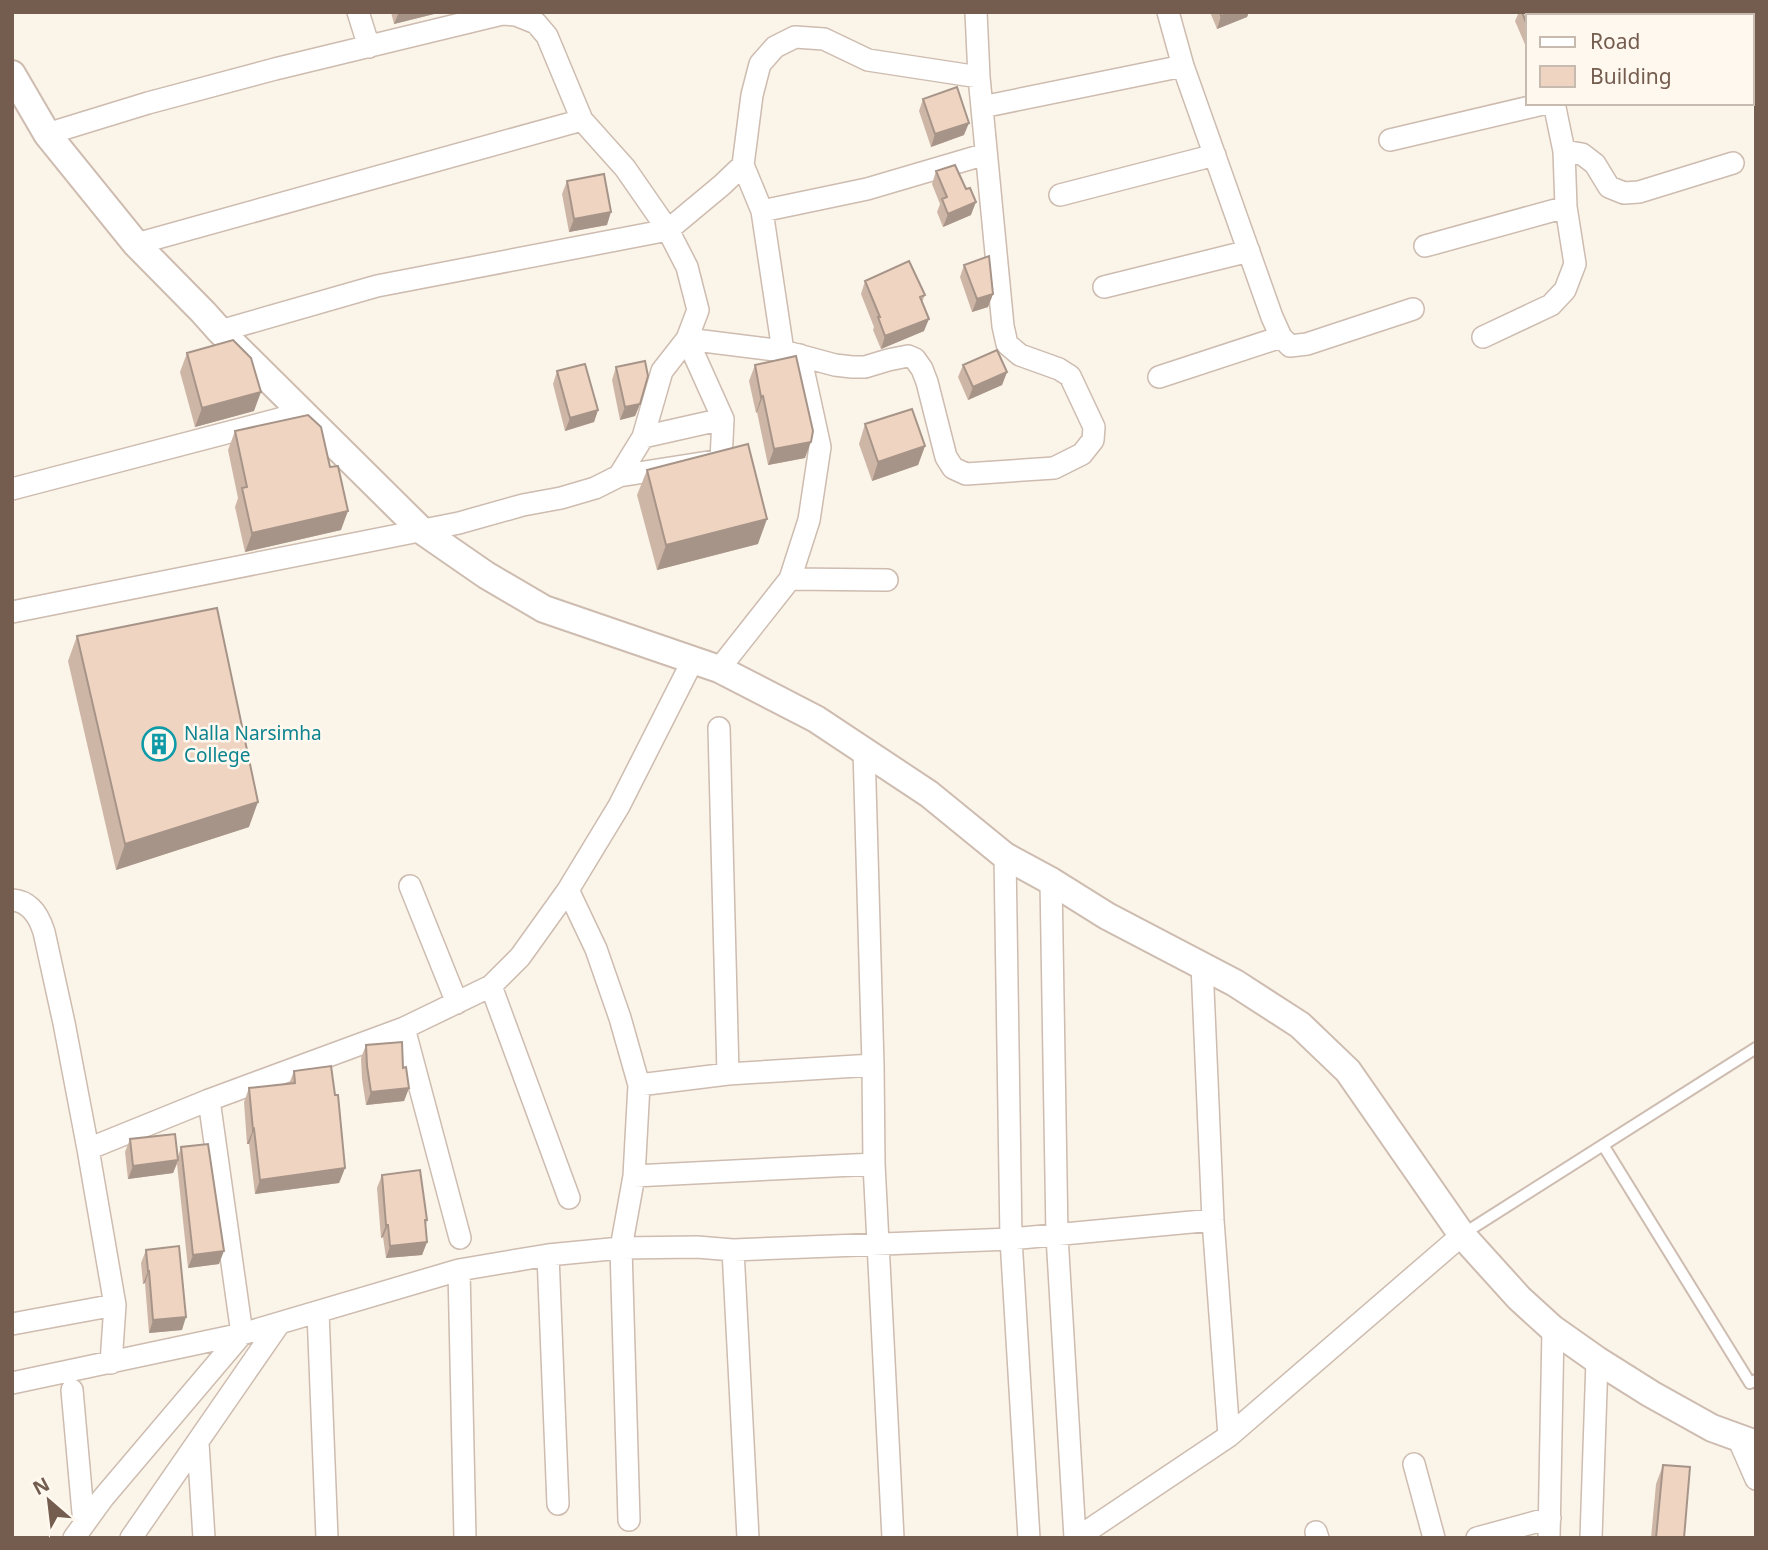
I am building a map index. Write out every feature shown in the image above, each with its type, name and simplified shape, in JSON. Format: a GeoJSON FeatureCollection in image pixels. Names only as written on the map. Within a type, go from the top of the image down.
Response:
{"type":"FeatureCollection","features":[{"type":"Feature","properties":{"kind":"street"},"geometry":{"type":"LineString","coordinates":[[358,12],[369,47]]}},
{"type":"Feature","properties":{"kind":"street"},"geometry":{"type":"LineString","coordinates":[[687,339],[792,353],[852,367],[865,367],[908,356],[915,359],[927,382],[946,457],[953,468],[966,474],[1054,468],[1082,454],[1093,440],[1094,428],[1070,376],[1059,369],[1020,355],[1007,344],[986,154],[976,12]]}},
{"type":"Feature","properties":{"kind":"street"},"geometry":{"type":"LineString","coordinates":[[1168,12],[1183,66],[1281,337],[1290,346],[1307,344],[1413,309]]}},
{"type":"Feature","properties":{"kind":"street"},"geometry":{"type":"LineString","coordinates":[[47,134],[148,103],[275,69],[502,14],[516,15],[536,23],[547,36],[582,120],[625,168],[668,230],[687,267],[698,310],[687,339],[662,371],[643,437],[619,476]]}},
{"type":"Feature","properties":{"kind":"street"},"geometry":{"type":"LineString","coordinates":[[719,669],[790,579],[809,520],[820,453],[792,353],[762,211],[743,165],[752,95],[760,64],[775,47],[795,37],[824,38],[869,60],[979,77]]}},
{"type":"Feature","properties":{"kind":"street"},"geometry":{"type":"LineString","coordinates":[[982,107],[1183,66]]}},
{"type":"Feature","properties":{"kind":"street"},"geometry":{"type":"LineString","coordinates":[[12,74],[47,134],[136,244],[421,530],[486,575],[544,610],[719,669],[816,719],[929,794],[1005,856],[1107,916],[1235,983],[1300,1025],[1348,1071],[1462,1235],[1519,1298],[1553,1329],[1597,1360],[1712,1428],[1747,1441],[1756,1479]]}},
{"type":"Feature","properties":{"kind":"street"},"geometry":{"type":"LineString","coordinates":[[1390,140],[1539,105]]}},
{"type":"Feature","properties":{"kind":"street"},"geometry":{"type":"LineString","coordinates":[[1483,337],[1551,305],[1565,290],[1575,264],[1566,207],[1564,151],[1554,105]]}},
{"type":"Feature","properties":{"kind":"street"},"geometry":{"type":"LineString","coordinates":[[136,244],[582,120]]}},
{"type":"Feature","properties":{"kind":"street"},"geometry":{"type":"LineString","coordinates":[[1564,151],[1582,155],[1595,163],[1609,187],[1624,193],[1639,192],[1733,163]]}},
{"type":"Feature","properties":{"kind":"street"},"geometry":{"type":"LineString","coordinates":[[762,211],[867,189],[986,154]]}},
{"type":"Feature","properties":{"kind":"street"},"geometry":{"type":"LineString","coordinates":[[1060,195],[1215,155]]}},
{"type":"Feature","properties":{"kind":"street"},"geometry":{"type":"LineString","coordinates":[[220,331],[377,286],[668,230],[743,165]]}},
{"type":"Feature","properties":{"kind":"street"},"geometry":{"type":"LineString","coordinates":[[1425,246],[1566,207]]}},
{"type":"Feature","properties":{"kind":"street"},"geometry":{"type":"LineString","coordinates":[[1104,287],[1249,251]]}},
{"type":"Feature","properties":{"kind":"street"},"geometry":{"type":"LineString","coordinates":[[1158,377],[1281,337]]}},
{"type":"Feature","properties":{"kind":"street"},"geometry":{"type":"LineString","coordinates":[[12,612],[459,523],[523,505],[561,498],[595,488],[619,476],[721,460],[723,419],[687,339]]}},
{"type":"Feature","properties":{"kind":"street"},"geometry":{"type":"LineString","coordinates":[[12,489],[302,413]]}},
{"type":"Feature","properties":{"kind":"street"},"geometry":{"type":"LineString","coordinates":[[643,437],[723,419]]}},
{"type":"Feature","properties":{"kind":"street"},"geometry":{"type":"LineString","coordinates":[[790,579],[887,580]]}},
{"type":"Feature","properties":{"kind":"street"},"geometry":{"type":"LineString","coordinates":[[88,1149],[209,1100],[404,1028],[491,986],[520,957],[568,890],[620,806],[693,660]]}},
{"type":"Feature","properties":{"kind":"street"},"geometry":{"type":"LineString","coordinates":[[719,727],[728,1074]]}},
{"type":"Feature","properties":{"kind":"street"},"geometry":{"type":"LineString","coordinates":[[864,749],[874,1164],[893,1538]]}},
{"type":"Feature","properties":{"kind":"street"},"geometry":{"type":"LineString","coordinates":[[1005,856],[1011,1239],[1029,1538]]}},
{"type":"Feature","properties":{"kind":"street"},"geometry":{"type":"LineString","coordinates":[[1051,881],[1057,1236],[1076,1538]]}},
{"type":"Feature","properties":{"kind":"street"},"geometry":{"type":"LineString","coordinates":[[410,886],[457,1003]]}},
{"type":"Feature","properties":{"kind":"street"},"geometry":{"type":"LineString","coordinates":[[568,890],[596,949],[639,1085],[634,1177],[621,1248],[629,1520]]}},
{"type":"Feature","properties":{"kind":"street"},"geometry":{"type":"LineString","coordinates":[[12,900],[32,908],[40,921],[64,1023],[116,1305],[111,1363]]}},
{"type":"Feature","properties":{"kind":"street"},"geometry":{"type":"LineString","coordinates":[[1202,965],[1213,1220],[1229,1436]]}},
{"type":"Feature","properties":{"kind":"street"},"geometry":{"type":"LineString","coordinates":[[491,986],[569,1198]]}},
{"type":"Feature","properties":{"kind":"street"},"geometry":{"type":"LineString","coordinates":[[404,1028],[460,1238]]}},
{"type":"Feature","properties":{"kind":"street"},"geometry":{"type":"LineString","coordinates":[[639,1085],[728,1074],[873,1065]]}},
{"type":"Feature","properties":{"kind":"street"},"geometry":{"type":"LineString","coordinates":[[79,1531],[103,1498],[242,1335],[209,1100]]}},
{"type":"Feature","properties":{"kind":"street"},"geometry":{"type":"LineString","coordinates":[[634,1177],[874,1164]]}},
{"type":"Feature","properties":{"kind":"street"},"geometry":{"type":"LineString","coordinates":[[12,1383],[242,1335],[459,1270],[548,1255],[621,1248],[697,1247],[733,1250],[1011,1239],[1213,1220]]}},
{"type":"Feature","properties":{"kind":"street"},"geometry":{"type":"LineString","coordinates":[[1076,1538],[1229,1436],[1462,1235]]}},
{"type":"Feature","properties":{"kind":"street"},"geometry":{"type":"LineString","coordinates":[[733,1250],[748,1538]]}},
{"type":"Feature","properties":{"kind":"street"},"geometry":{"type":"LineString","coordinates":[[548,1255],[558,1504]]}},
{"type":"Feature","properties":{"kind":"street"},"geometry":{"type":"LineString","coordinates":[[459,1270],[465,1538]]}},
{"type":"Feature","properties":{"kind":"street"},"geometry":{"type":"LineString","coordinates":[[12,1324],[116,1305]]}},
{"type":"Feature","properties":{"kind":"street"},"geometry":{"type":"LineString","coordinates":[[318,1312],[327,1538]]}},
{"type":"Feature","properties":{"kind":"street"},"geometry":{"type":"LineString","coordinates":[[131,1538],[279,1324]]}},
{"type":"Feature","properties":{"kind":"street"},"geometry":{"type":"LineString","coordinates":[[1477,1538],[1550,1528],[1553,1329]]}},
{"type":"Feature","properties":{"kind":"street"},"geometry":{"type":"LineString","coordinates":[[1591,1538],[1597,1360]]}},
{"type":"Feature","properties":{"kind":"street"},"geometry":{"type":"LineString","coordinates":[[72,1390],[79,1531]]}},
{"type":"Feature","properties":{"kind":"street"},"geometry":{"type":"LineString","coordinates":[[198,1443],[204,1538]]}},
{"type":"Feature","properties":{"kind":"street"},"geometry":{"type":"LineString","coordinates":[[1414,1464],[1434,1538]]}},
{"type":"Feature","properties":{"kind":"lane"},"geometry":{"type":"LineString","coordinates":[[1462,1235],[1756,1048]]}},
{"type":"Feature","properties":{"kind":"lane"},"geometry":{"type":"LineString","coordinates":[[1603,1145],[1750,1383],[1756,1380]]}},
{"type":"Feature","properties":{"kind":"building"},"geometry":{"type":"Polygon","coordinates":[[[1522,12],[1557,12],[1526,14],[1526,23],[1522,12]]]}},
{"type":"Feature","properties":{"kind":"building"},"geometry":{"type":"Polygon","coordinates":[[[957,87],[969,123],[935,134],[923,99],[957,87]]]}},
{"type":"Feature","properties":{"kind":"building"},"geometry":{"type":"Polygon","coordinates":[[[955,165],[966,189],[970,188],[976,202],[948,214],[942,199],[947,197],[936,171],[955,165]]]}},
{"type":"Feature","properties":{"kind":"building"},"geometry":{"type":"Polygon","coordinates":[[[604,174],[611,212],[574,219],[567,181],[604,174]]]}},
{"type":"Feature","properties":{"kind":"building"},"geometry":{"type":"Polygon","coordinates":[[[989,256],[993,294],[977,299],[964,265],[989,256]]]}},
{"type":"Feature","properties":{"kind":"building"},"geometry":{"type":"Polygon","coordinates":[[[909,261],[925,295],[920,297],[929,319],[885,336],[865,281],[909,261]]]}},
{"type":"Feature","properties":{"kind":"building"},"geometry":{"type":"Polygon","coordinates":[[[233,340],[251,358],[261,392],[202,408],[187,353],[233,340]]]}},
{"type":"Feature","properties":{"kind":"building"},"geometry":{"type":"Polygon","coordinates":[[[997,350],[1007,372],[973,387],[963,365],[997,350]]]}},
{"type":"Feature","properties":{"kind":"building"},"geometry":{"type":"Polygon","coordinates":[[[796,356],[813,431],[811,442],[774,449],[755,365],[796,356]]]}},
{"type":"Feature","properties":{"kind":"building"},"geometry":{"type":"Polygon","coordinates":[[[645,361],[648,376],[640,404],[625,407],[616,367],[645,361]]]}},
{"type":"Feature","properties":{"kind":"building"},"geometry":{"type":"Polygon","coordinates":[[[585,364],[598,410],[570,418],[557,371],[585,364]]]}},
{"type":"Feature","properties":{"kind":"building"},"geometry":{"type":"Polygon","coordinates":[[[912,409],[925,446],[878,462],[865,424],[912,409]]]}},
{"type":"Feature","properties":{"kind":"building"},"geometry":{"type":"Polygon","coordinates":[[[308,415],[321,427],[330,467],[338,466],[348,511],[252,533],[242,488],[247,487],[235,431],[308,415]]]}},
{"type":"Feature","properties":{"kind":"building"},"geometry":{"type":"Polygon","coordinates":[[[748,444],[767,519],[666,545],[647,470],[748,444]]]}},
{"type":"Feature","properties":{"kind":"building","name":"Nalla Narsimha College"},"geometry":{"type":"Polygon","coordinates":[[[217,608],[258,802],[125,844],[77,636],[217,608]]]}},
{"type":"Feature","properties":{"kind":"building"},"geometry":{"type":"Polygon","coordinates":[[[402,1042],[403,1068],[406,1067],[409,1088],[371,1092],[366,1045],[402,1042]]]}},
{"type":"Feature","properties":{"kind":"building"},"geometry":{"type":"Polygon","coordinates":[[[331,1066],[335,1095],[338,1095],[345,1168],[260,1180],[249,1088],[295,1083],[294,1071],[331,1066]]]}},
{"type":"Feature","properties":{"kind":"building"},"geometry":{"type":"Polygon","coordinates":[[[175,1134],[178,1160],[133,1166],[130,1139],[175,1134]]]}},
{"type":"Feature","properties":{"kind":"building"},"geometry":{"type":"Polygon","coordinates":[[[208,1144],[224,1251],[193,1255],[181,1147],[208,1144]]]}},
{"type":"Feature","properties":{"kind":"building"},"geometry":{"type":"Polygon","coordinates":[[[420,1170],[427,1220],[427,1242],[390,1246],[382,1175],[420,1170]]]}},
{"type":"Feature","properties":{"kind":"building"},"geometry":{"type":"Polygon","coordinates":[[[179,1246],[186,1317],[153,1320],[146,1250],[179,1246]]]}},
{"type":"Feature","properties":{"kind":"building"},"geometry":{"type":"Polygon","coordinates":[[[1663,1465],[1690,1467],[1684,1538],[1656,1538],[1663,1465]]]}},
{"type":"Feature","properties":{"kind":"place","name":"Nalla Narsimha College"},"geometry":{"type":"Point","coordinates":[159,744]}}]}
